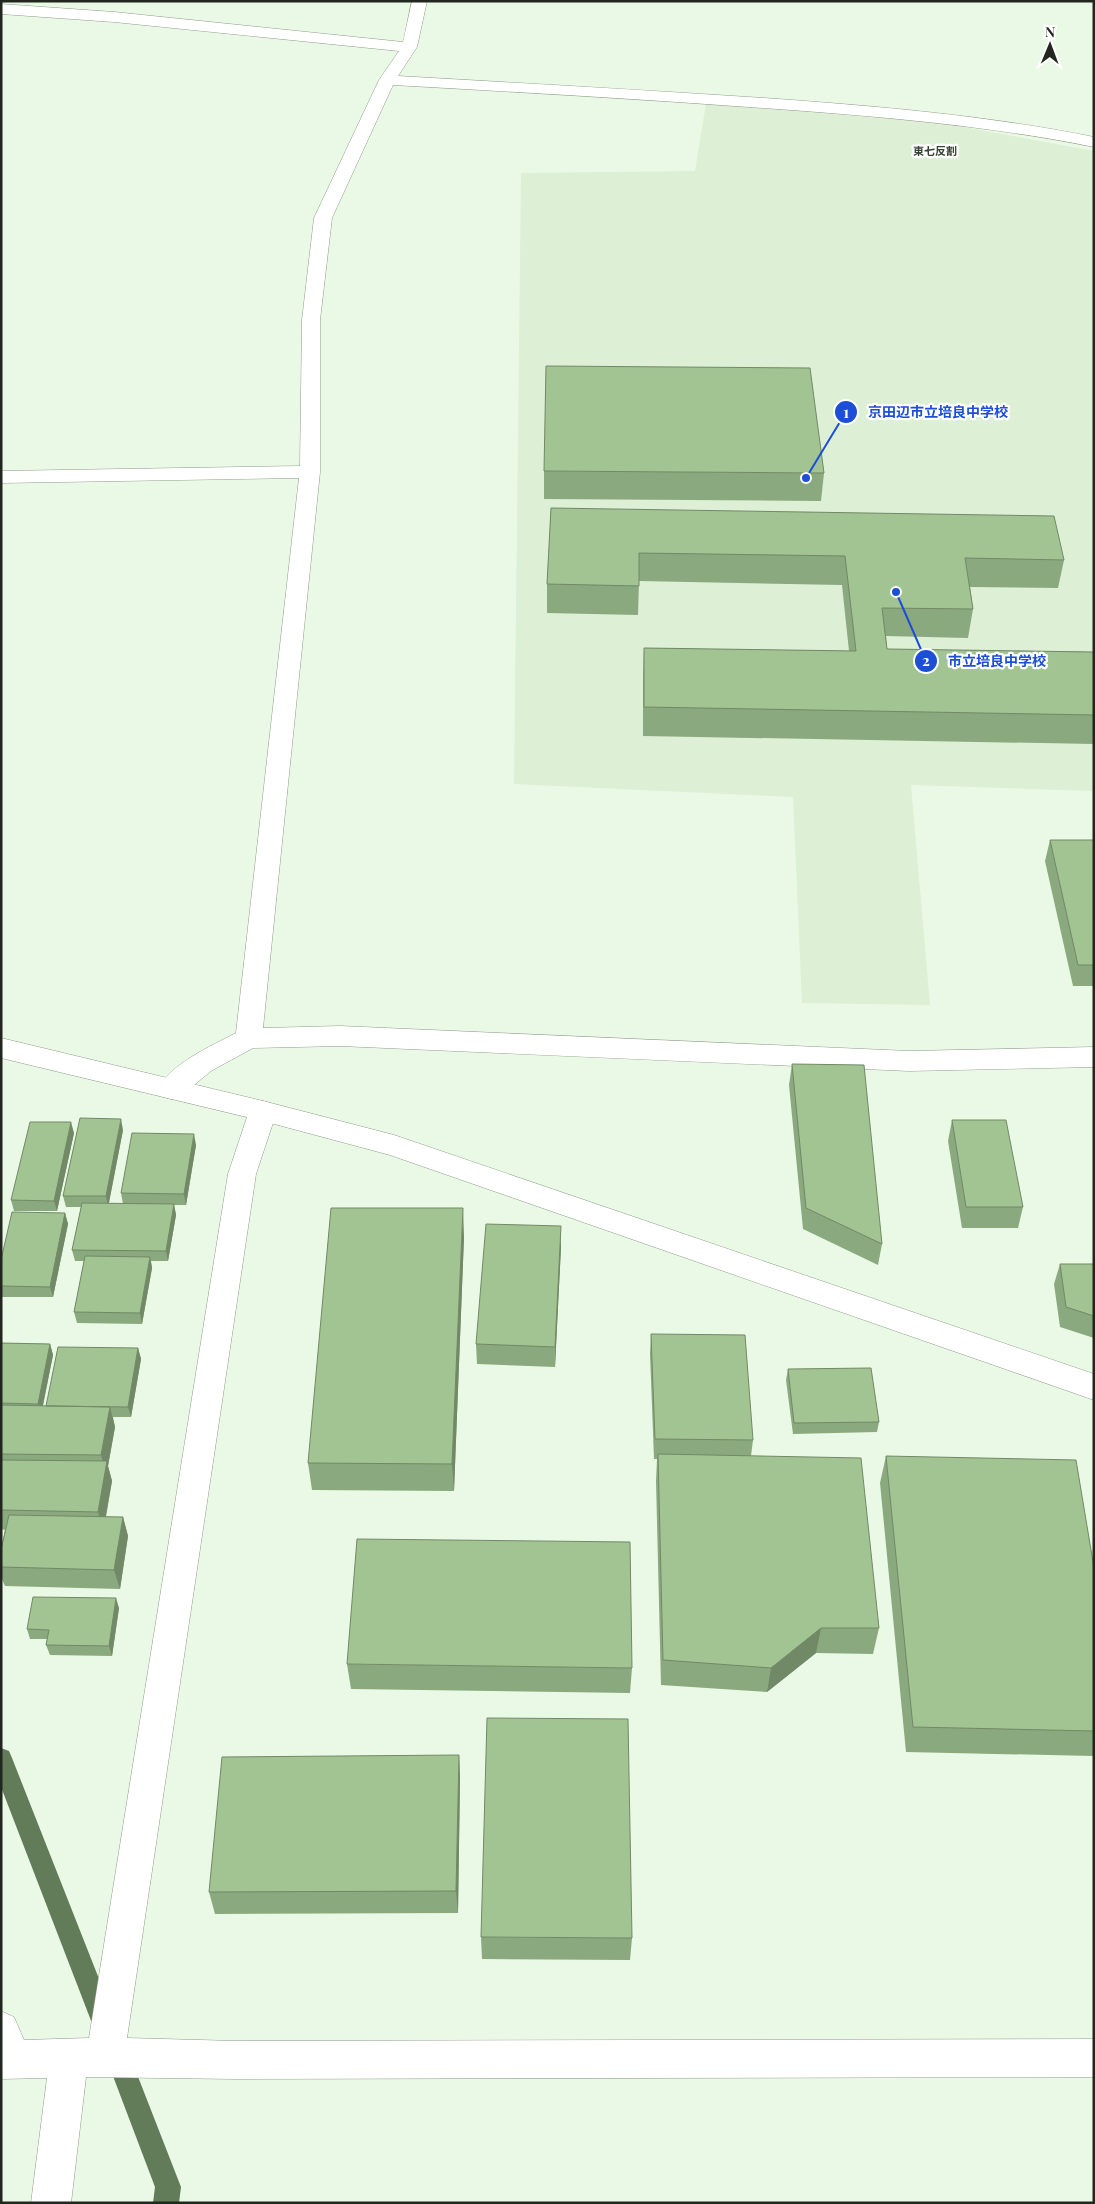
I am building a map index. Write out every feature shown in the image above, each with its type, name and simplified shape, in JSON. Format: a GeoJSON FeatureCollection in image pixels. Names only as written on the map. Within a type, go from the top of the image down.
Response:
{"type":"FeatureCollection","features":[{"type":"Feature","properties":{"kind":"street"},"geometry":{"type":"LineString","coordinates":[[249,1038],[310,472],[311,320],[323,218],[387,80],[409,47],[420,1]]}},
{"type":"Feature","properties":{"kind":"street"},"geometry":{"type":"LineString","coordinates":[[1,9],[114,17],[409,47]]}},
{"type":"Feature","properties":{"kind":"street"},"geometry":{"type":"LineString","coordinates":[[387,80],[685,97],[932,116],[1044,131],[1094,142]]}},
{"type":"Feature","properties":{"kind":"street"},"geometry":{"type":"LineString","coordinates":[[1,477],[310,472]]}},
{"type":"Feature","properties":{"kind":"street"},"geometry":{"type":"LineString","coordinates":[[171,1089],[201,1064],[249,1038],[340,1036],[909,1061],[1094,1058]]}},
{"type":"Feature","properties":{"kind":"street"},"geometry":{"type":"LineString","coordinates":[[1,1048],[263,1111],[394,1146],[1094,1387]]}},
{"type":"Feature","properties":{"kind":"street"},"geometry":{"type":"LineString","coordinates":[[51,2203],[87,2058],[242,1174],[263,1111]]}},
{"type":"Feature","properties":{"kind":"street"},"geometry":{"type":"LineString","coordinates":[[5,2050],[87,2058],[236,2060],[1094,2058]]}},
{"type":"Feature","properties":{"kind":"shaded area"},"geometry":{"type":"Polygon","coordinates":[[[706,104],[942,123],[1094,151],[1094,791],[911,785],[930,1005],[802,1003],[793,797],[514,784],[521,173],[695,171],[706,104]]]}},
{"type":"Feature","properties":{"kind":"building"},"geometry":{"type":"Polygon","coordinates":[[[546,366],[810,368],[824,473],[544,471],[546,366]]]}},
{"type":"Feature","properties":{"kind":"building"},"geometry":{"type":"Polygon","coordinates":[[[551,508],[1054,516],[1064,560],[965,558],[973,609],[882,608],[887,649],[1094,652],[1094,715],[644,707],[644,648],[856,651],[845,556],[639,553],[639,586],[547,584],[551,508]]]}},
{"type":"Feature","properties":{"kind":"building"},"geometry":{"type":"Polygon","coordinates":[[[1050,840],[1094,840],[1094,965],[1078,965],[1050,840]]]}},
{"type":"Feature","properties":{"kind":"building"},"geometry":{"type":"Polygon","coordinates":[[[792,1064],[864,1065],[882,1244],[806,1208],[792,1064]]]}},
{"type":"Feature","properties":{"kind":"building"},"geometry":{"type":"Polygon","coordinates":[[[80,1118],[121,1119],[106,1196],[63,1196],[80,1118]]]}},
{"type":"Feature","properties":{"kind":"building"},"geometry":{"type":"Polygon","coordinates":[[[952,1120],[1006,1120],[1023,1207],[966,1207],[952,1120]]]}},
{"type":"Feature","properties":{"kind":"building"},"geometry":{"type":"Polygon","coordinates":[[[30,1122],[71,1122],[54,1201],[11,1200],[30,1122]]]}},
{"type":"Feature","properties":{"kind":"building"},"geometry":{"type":"Polygon","coordinates":[[[132,1133],[194,1134],[184,1194],[121,1193],[132,1133]]]}},
{"type":"Feature","properties":{"kind":"building"},"geometry":{"type":"Polygon","coordinates":[[[82,1203],[174,1204],[166,1251],[72,1250],[82,1203]]]}},
{"type":"Feature","properties":{"kind":"building"},"geometry":{"type":"Polygon","coordinates":[[[331,1208],[463,1208],[452,1464],[308,1463],[331,1208]]]}},
{"type":"Feature","properties":{"kind":"building"},"geometry":{"type":"Polygon","coordinates":[[[12,1212],[65,1213],[50,1287],[1,1286],[1,1260],[12,1212]]]}},
{"type":"Feature","properties":{"kind":"building"},"geometry":{"type":"Polygon","coordinates":[[[486,1224],[561,1226],[555,1347],[476,1344],[486,1224]]]}},
{"type":"Feature","properties":{"kind":"building"},"geometry":{"type":"Polygon","coordinates":[[[85,1256],[150,1257],[140,1313],[74,1312],[85,1256]]]}},
{"type":"Feature","properties":{"kind":"building"},"geometry":{"type":"Polygon","coordinates":[[[1060,1264],[1094,1264],[1094,1316],[1066,1307],[1060,1264]]]}},
{"type":"Feature","properties":{"kind":"building"},"geometry":{"type":"Polygon","coordinates":[[[651,1334],[745,1335],[753,1440],[655,1439],[651,1334]]]}},
{"type":"Feature","properties":{"kind":"building"},"geometry":{"type":"Polygon","coordinates":[[[1,1343],[50,1344],[38,1404],[1,1403],[1,1343]]]}},
{"type":"Feature","properties":{"kind":"building"},"geometry":{"type":"Polygon","coordinates":[[[58,1347],[138,1348],[128,1407],[46,1406],[58,1347]]]}},
{"type":"Feature","properties":{"kind":"building"},"geometry":{"type":"Polygon","coordinates":[[[871,1368],[879,1422],[794,1423],[788,1369],[871,1368]]]}},
{"type":"Feature","properties":{"kind":"building"},"geometry":{"type":"Polygon","coordinates":[[[1,1405],[110,1407],[101,1455],[1,1454],[1,1405]]]}},
{"type":"Feature","properties":{"kind":"building"},"geometry":{"type":"Polygon","coordinates":[[[658,1454],[861,1458],[879,1628],[821,1628],[771,1668],[663,1660],[658,1454]]]}},
{"type":"Feature","properties":{"kind":"building"},"geometry":{"type":"Polygon","coordinates":[[[886,1456],[1076,1460],[1094,1568],[1094,1731],[913,1727],[886,1456]]]}},
{"type":"Feature","properties":{"kind":"building"},"geometry":{"type":"Polygon","coordinates":[[[1,1460],[107,1461],[98,1512],[1,1510],[1,1460]]]}},
{"type":"Feature","properties":{"kind":"building"},"geometry":{"type":"Polygon","coordinates":[[[9,1515],[123,1517],[114,1570],[1,1567],[1,1550],[9,1515]]]}},
{"type":"Feature","properties":{"kind":"building"},"geometry":{"type":"Polygon","coordinates":[[[357,1539],[630,1542],[632,1668],[347,1664],[357,1539]]]}},
{"type":"Feature","properties":{"kind":"building"},"geometry":{"type":"Polygon","coordinates":[[[33,1597],[116,1598],[109,1646],[46,1645],[49,1630],[27,1629],[33,1597]]]}},
{"type":"Feature","properties":{"kind":"building"},"geometry":{"type":"Polygon","coordinates":[[[487,1718],[628,1719],[632,1938],[481,1937],[487,1718]]]}},
{"type":"Feature","properties":{"kind":"building"},"geometry":{"type":"Polygon","coordinates":[[[459,1755],[456,1891],[209,1892],[222,1757],[459,1755]]]}},
{"type":"Feature","properties":{"kind":"waterway"},"geometry":{"type":"LineString","coordinates":[[1,1758],[104,2022]]}},
{"type":"Feature","properties":{"kind":"waterway"},"geometry":{"type":"LineString","coordinates":[[117,2055],[168,2187],[166,2203]]}},
{"type":"Feature","properties":{"kind":"place","name":"京田辺市立培良中学校"},"geometry":{"type":"Point","coordinates":[806,478]}},
{"type":"Feature","properties":{"kind":"place","name":"市立培良中学校"},"geometry":{"type":"Point","coordinates":[896,592]}},
{"type":"Feature","properties":{"kind":"district","name":"東七反割"},"geometry":{"type":"Point","coordinates":[935,151]}}]}
